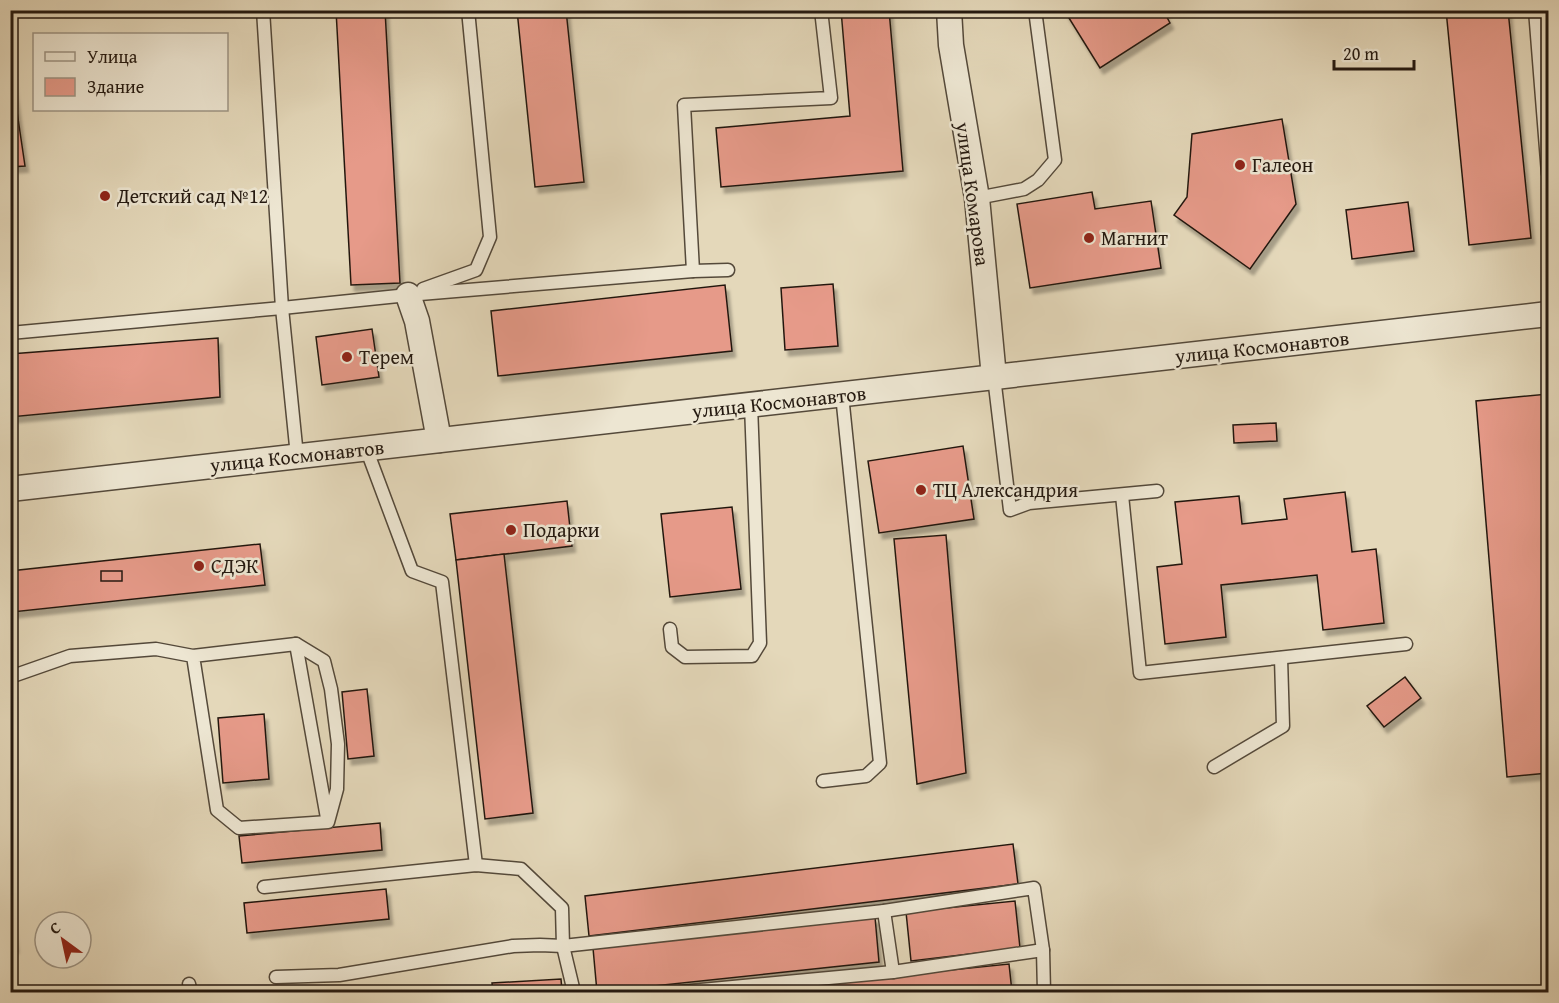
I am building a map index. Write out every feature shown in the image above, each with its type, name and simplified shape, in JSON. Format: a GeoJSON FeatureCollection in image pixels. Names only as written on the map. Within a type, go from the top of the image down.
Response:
{"type":"FeatureCollection","features":[{"type":"Feature","properties":{"kind":"street","name":"улица Комарова"},"geometry":{"type":"LineString","coordinates":[[949,10],[951,45],[977,198],[994,377]]}},
{"type":"Feature","properties":{"kind":"street"},"geometry":{"type":"LineString","coordinates":[[408,295],[417,321],[440,440]]}},
{"type":"Feature","properties":{"kind":"street","name":"улица Космонавтов"},"geometry":{"type":"LineString","coordinates":[[10,489],[1548,314]]}},
{"type":"Feature","properties":{"kind":"lane"},"geometry":{"type":"LineString","coordinates":[[263,10],[282,308],[297,456]]}},
{"type":"Feature","properties":{"kind":"lane"},"geometry":{"type":"LineString","coordinates":[[408,295],[476,270],[490,237],[468,10]]}},
{"type":"Feature","properties":{"kind":"lane"},"geometry":{"type":"LineString","coordinates":[[693,271],[684,105],[831,98],[821,10]]}},
{"type":"Feature","properties":{"kind":"lane"},"geometry":{"type":"LineString","coordinates":[[977,198],[1024,189],[1038,180],[1055,160],[1035,10]]}},
{"type":"Feature","properties":{"kind":"lane"},"geometry":{"type":"LineString","coordinates":[[1535,10],[1548,174]]}},
{"type":"Feature","properties":{"kind":"lane"},"geometry":{"type":"LineString","coordinates":[[10,333],[408,295],[728,270]]}},
{"type":"Feature","properties":{"kind":"lane"},"geometry":{"type":"LineString","coordinates":[[994,377],[1010,510],[1029,503],[1157,491]]}},
{"type":"Feature","properties":{"kind":"lane"},"geometry":{"type":"LineString","coordinates":[[823,781],[866,776],[880,763],[842,395]]}},
{"type":"Feature","properties":{"kind":"lane"},"geometry":{"type":"LineString","coordinates":[[670,629],[672,647],[685,657],[752,656],[760,643],[751,405]]}},
{"type":"Feature","properties":{"kind":"lane"},"geometry":{"type":"LineString","coordinates":[[366,448],[412,571],[442,582],[476,866]]}},
{"type":"Feature","properties":{"kind":"lane"},"geometry":{"type":"LineString","coordinates":[[1122,495],[1140,673],[1406,644]]}},
{"type":"Feature","properties":{"kind":"lane"},"geometry":{"type":"LineString","coordinates":[[296,644],[328,822]]}},
{"type":"Feature","properties":{"kind":"lane"},"geometry":{"type":"LineString","coordinates":[[10,677],[70,656],[156,649],[193,656],[296,644],[324,661],[331,689],[338,744],[337,789],[328,822]]}},
{"type":"Feature","properties":{"kind":"lane"},"geometry":{"type":"LineString","coordinates":[[193,656],[217,810],[239,828],[328,822]]}},
{"type":"Feature","properties":{"kind":"lane"},"geometry":{"type":"LineString","coordinates":[[1214,767],[1283,726],[1281,658]]}},
{"type":"Feature","properties":{"kind":"lane"},"geometry":{"type":"LineString","coordinates":[[264,887],[476,866],[521,869],[562,908],[563,946],[574,993]]}},
{"type":"Feature","properties":{"kind":"lane"},"geometry":{"type":"LineString","coordinates":[[276,977],[339,975],[513,946],[563,946],[884,910],[1034,888],[1043,950],[1044,993]]}},
{"type":"Feature","properties":{"kind":"lane"},"geometry":{"type":"LineString","coordinates":[[884,910],[893,972]]}},
{"type":"Feature","properties":{"kind":"lane"},"geometry":{"type":"LineString","coordinates":[[680,993],[893,972],[1043,950]]}},
{"type":"Feature","properties":{"kind":"building"},"geometry":{"type":"Polygon","coordinates":[[[336,10],[385,10],[400,283],[351,285],[336,10]]]}},
{"type":"Feature","properties":{"kind":"building"},"geometry":{"type":"Polygon","coordinates":[[[517,10],[566,10],[584,182],[535,187],[517,10]]]}},
{"type":"Feature","properties":{"kind":"building"},"geometry":{"type":"Polygon","coordinates":[[[841,10],[889,10],[903,171],[721,187],[716,128],[850,116],[841,10]]]}},
{"type":"Feature","properties":{"kind":"building"},"geometry":{"type":"Polygon","coordinates":[[[1064,10],[1163,10],[1170,23],[1100,68],[1064,10]]]}},
{"type":"Feature","properties":{"kind":"building"},"geometry":{"type":"Polygon","coordinates":[[[1446,10],[1508,10],[1531,238],[1469,245],[1446,10]]]}},
{"type":"Feature","properties":{"kind":"building"},"geometry":{"type":"Polygon","coordinates":[[[10,64],[25,166],[10,167],[10,64]]]}},
{"type":"Feature","properties":{"kind":"building","name":"Галеон"},"geometry":{"type":"Polygon","coordinates":[[[1282,119],[1296,204],[1250,269],[1174,215],[1187,197],[1192,134],[1282,119]]]}},
{"type":"Feature","properties":{"kind":"building","name":"Магнит"},"geometry":{"type":"Polygon","coordinates":[[[1092,192],[1095,209],[1151,201],[1161,268],[1030,288],[1017,204],[1092,192]]]}},
{"type":"Feature","properties":{"kind":"building"},"geometry":{"type":"Polygon","coordinates":[[[1408,202],[1414,251],[1352,259],[1346,210],[1408,202]]]}},
{"type":"Feature","properties":{"kind":"building"},"geometry":{"type":"Polygon","coordinates":[[[833,284],[838,346],[785,350],[781,288],[833,284]]]}},
{"type":"Feature","properties":{"kind":"building"},"geometry":{"type":"Polygon","coordinates":[[[725,285],[732,351],[498,376],[491,311],[725,285]]]}},
{"type":"Feature","properties":{"kind":"building","name":"Терем"},"geometry":{"type":"Polygon","coordinates":[[[372,329],[379,377],[322,385],[316,337],[372,329]]]}},
{"type":"Feature","properties":{"kind":"building"},"geometry":{"type":"Polygon","coordinates":[[[218,338],[220,397],[10,417],[10,354],[218,338]]]}},
{"type":"Feature","properties":{"kind":"building"},"geometry":{"type":"Polygon","coordinates":[[[1548,394],[1548,773],[1507,777],[1476,401],[1548,394]]]}},
{"type":"Feature","properties":{"kind":"building"},"geometry":{"type":"Polygon","coordinates":[[[1276,423],[1277,441],[1234,443],[1233,425],[1276,423]]]}},
{"type":"Feature","properties":{"kind":"building","name":"ТЦ Александрия"},"geometry":{"type":"Polygon","coordinates":[[[963,446],[974,519],[879,533],[868,461],[963,446]]]}},
{"type":"Feature","properties":{"kind":"building"},"geometry":{"type":"Polygon","coordinates":[[[1345,492],[1352,552],[1376,549],[1384,623],[1323,630],[1317,575],[1221,585],[1226,637],[1165,644],[1157,567],[1182,564],[1175,502],[1239,496],[1242,524],[1287,519],[1284,499],[1345,492]]]}},
{"type":"Feature","properties":{"kind":"building","name":"Подарки"},"geometry":{"type":"Polygon","coordinates":[[[567,501],[572,546],[456,560],[450,514],[567,501]]]}},
{"type":"Feature","properties":{"kind":"building"},"geometry":{"type":"Polygon","coordinates":[[[732,507],[741,589],[670,597],[661,514],[732,507]]]}},
{"type":"Feature","properties":{"kind":"building"},"geometry":{"type":"Polygon","coordinates":[[[946,535],[966,773],[917,784],[894,539],[946,535]]]}},
{"type":"Feature","properties":{"kind":"building"},"geometry":{"type":"Polygon","coordinates":[[[260,544],[265,585],[12,612],[10,571],[260,544]]]}},
{"type":"Feature","properties":{"kind":"building"},"geometry":{"type":"Polygon","coordinates":[[[504,554],[533,813],[485,819],[456,560],[504,554]]]}},
{"type":"Feature","properties":{"kind":"building"},"geometry":{"type":"Polygon","coordinates":[[[101,571],[122,571],[122,581],[101,581],[101,571]]]}},
{"type":"Feature","properties":{"kind":"building"},"geometry":{"type":"Polygon","coordinates":[[[1405,677],[1421,698],[1384,727],[1367,706],[1405,677]]]}},
{"type":"Feature","properties":{"kind":"building"},"geometry":{"type":"Polygon","coordinates":[[[367,689],[374,756],[348,759],[342,692],[367,689]]]}},
{"type":"Feature","properties":{"kind":"building"},"geometry":{"type":"Polygon","coordinates":[[[264,714],[269,779],[223,783],[218,718],[264,714]]]}},
{"type":"Feature","properties":{"kind":"building"},"geometry":{"type":"Polygon","coordinates":[[[380,823],[382,850],[242,863],[239,836],[380,823]]]}},
{"type":"Feature","properties":{"kind":"building"},"geometry":{"type":"Polygon","coordinates":[[[1013,844],[1018,884],[589,936],[585,896],[1013,844]]]}},
{"type":"Feature","properties":{"kind":"building"},"geometry":{"type":"Polygon","coordinates":[[[386,889],[389,919],[247,933],[244,903],[386,889]]]}},
{"type":"Feature","properties":{"kind":"building"},"geometry":{"type":"Polygon","coordinates":[[[1015,901],[1020,948],[911,961],[906,912],[1015,901]]]}},
{"type":"Feature","properties":{"kind":"building"},"geometry":{"type":"Polygon","coordinates":[[[10,910],[15,947],[10,948],[10,910]]]}},
{"type":"Feature","properties":{"kind":"building"},"geometry":{"type":"Polygon","coordinates":[[[875,917],[879,962],[597,992],[593,948],[875,917]]]}},
{"type":"Feature","properties":{"kind":"building"},"geometry":{"type":"Polygon","coordinates":[[[1009,964],[1012,992],[736,992],[1009,964]]]}},
{"type":"Feature","properties":{"kind":"building"},"geometry":{"type":"Polygon","coordinates":[[[561,979],[562,992],[493,992],[492,983],[561,979]]]}},
{"type":"Feature","properties":{"kind":"place","name":"Галеон"},"geometry":{"type":"Point","coordinates":[1240,165]}},
{"type":"Feature","properties":{"kind":"place","name":"Детский сад №12"},"geometry":{"type":"Point","coordinates":[105,196]}},
{"type":"Feature","properties":{"kind":"place","name":"Магнит"},"geometry":{"type":"Point","coordinates":[1089,238]}},
{"type":"Feature","properties":{"kind":"place","name":"Терем"},"geometry":{"type":"Point","coordinates":[347,357]}},
{"type":"Feature","properties":{"kind":"place","name":"ТЦ Александрия"},"geometry":{"type":"Point","coordinates":[921,490]}},
{"type":"Feature","properties":{"kind":"place","name":"Подарки"},"geometry":{"type":"Point","coordinates":[511,530]}},
{"type":"Feature","properties":{"kind":"place","name":"СДЭК"},"geometry":{"type":"Point","coordinates":[199,566]}}]}
